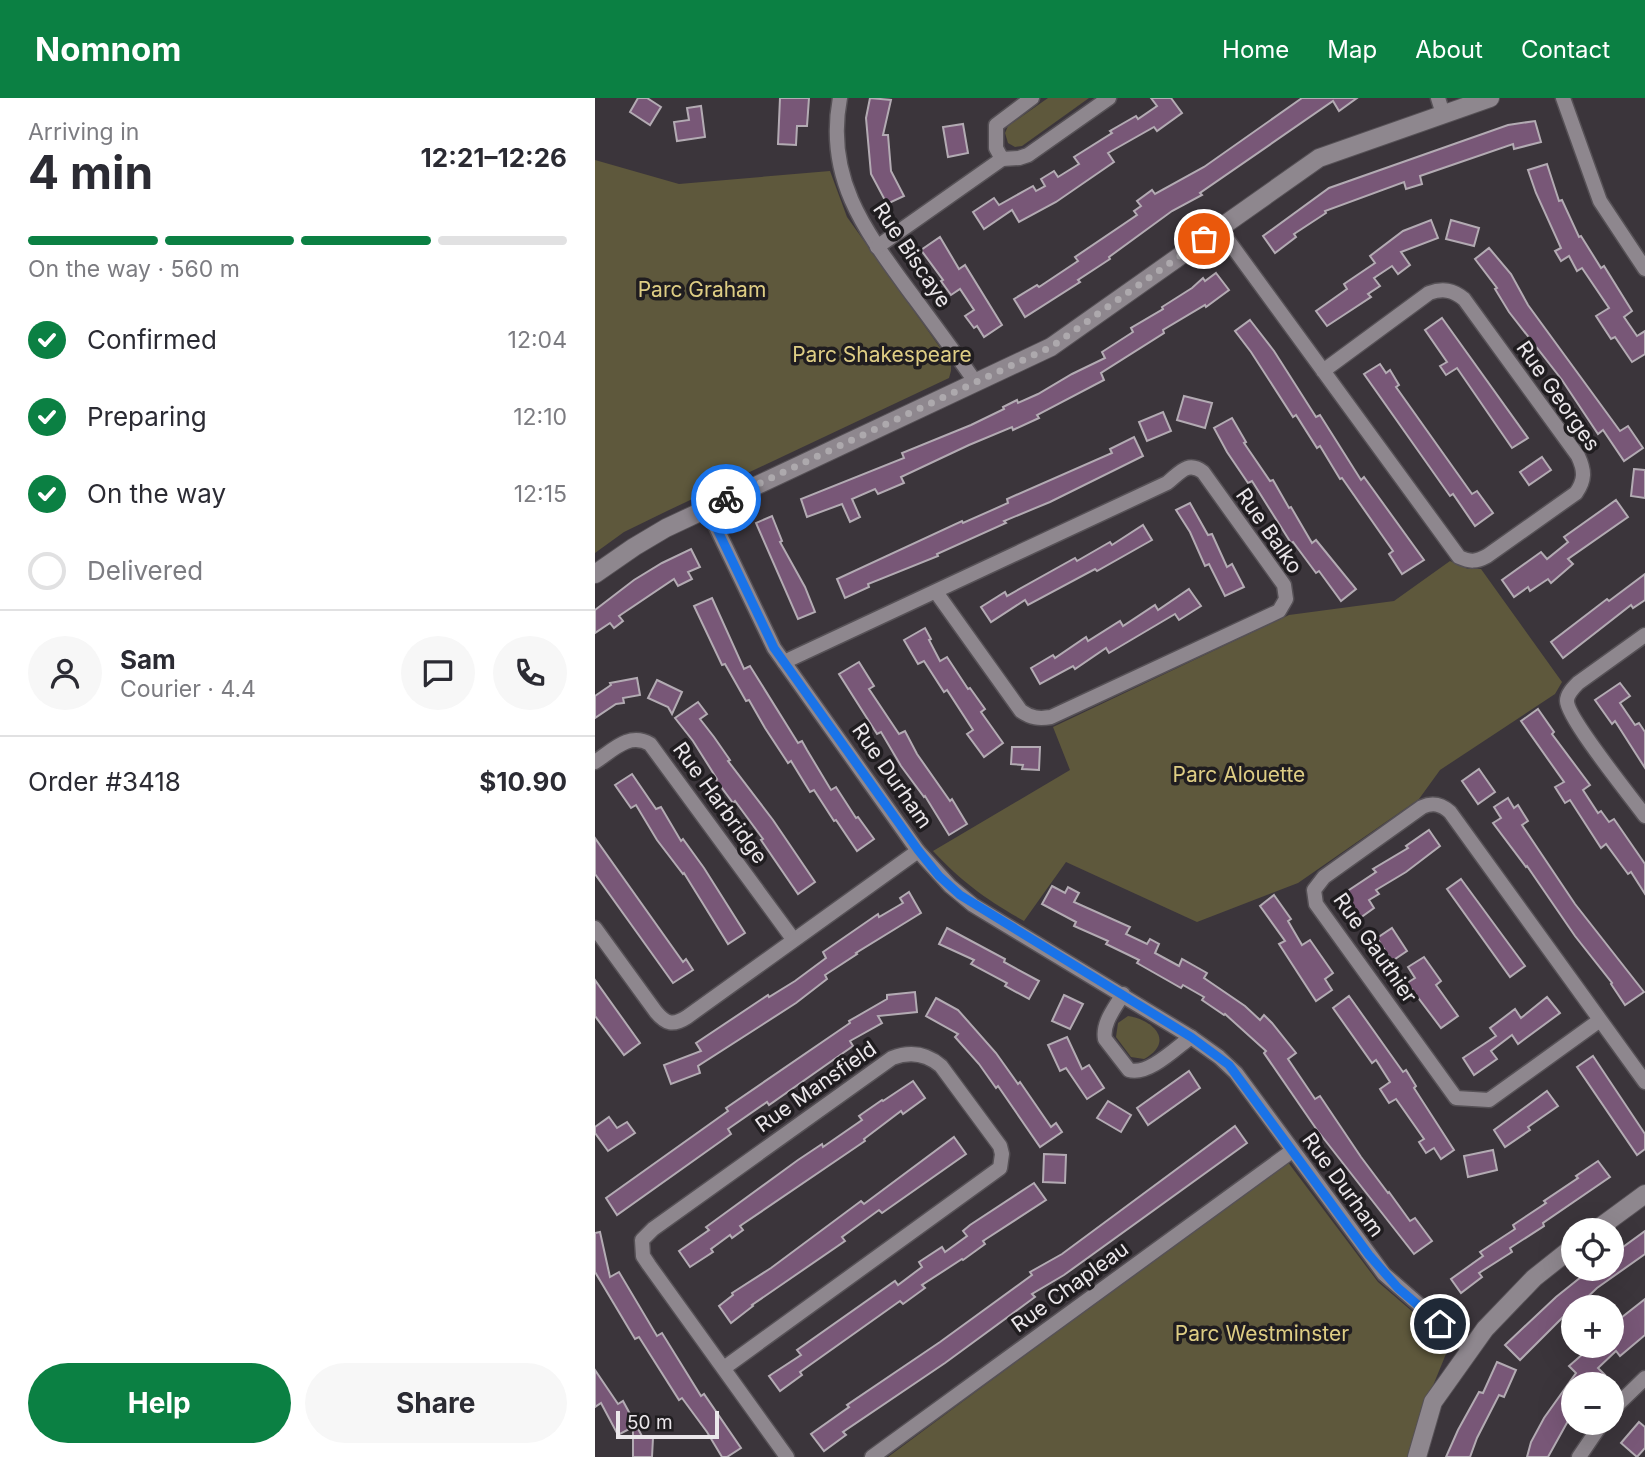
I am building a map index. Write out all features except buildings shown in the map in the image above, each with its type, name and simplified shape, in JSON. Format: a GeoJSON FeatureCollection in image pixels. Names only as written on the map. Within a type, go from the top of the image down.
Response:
{"type":"FeatureCollection","features":[{"type":"Feature","properties":{"kind":"street","name":"Rue Biscaye"},"geometry":{"type":"LineString","coordinates":[[840,98],[837,146],[841,174],[854,208],[877,247],[976,383]]}},
{"type":"Feature","properties":{"kind":"street"},"geometry":{"type":"LineString","coordinates":[[1002,159],[996,148],[996,125],[1032,98]]}},
{"type":"Feature","properties":{"kind":"street"},"geometry":{"type":"LineString","coordinates":[[877,247],[1002,159],[1028,155],[1109,98]]}},
{"type":"Feature","properties":{"kind":"street"},"geometry":{"type":"LineString","coordinates":[[595,574],[634,547],[707,508],[1061,341],[1319,158],[1440,106],[1490,98]]}},
{"type":"Feature","properties":{"kind":"street"},"geometry":{"type":"LineString","coordinates":[[1563,98],[1600,201],[1645,269]]}},
{"type":"Feature","properties":{"kind":"street","name":"Rue Georges"},"geometry":{"type":"LineString","coordinates":[[1219,228],[1323,371],[1459,557],[1478,561],[1487,556],[1576,493],[1581,485],[1584,476],[1578,456],[1457,293],[1438,290],[1429,293],[1323,371]]}},
{"type":"Feature","properties":{"kind":"street","name":"Rue Balko"},"geometry":{"type":"LineString","coordinates":[[783,662],[1167,483],[1183,469],[1190,467],[1203,472],[1284,585],[1286,599],[1279,611],[1043,719],[1021,711],[936,592]]}},
{"type":"Feature","properties":{"kind":"street","name":"Rue Durham"},"geometry":{"type":"LineString","coordinates":[[707,508],[783,662],[939,876],[960,895],[1123,994],[1219,1057],[1236,1073],[1384,1274],[1471,1349]]}},
{"type":"Feature","properties":{"kind":"street"},"geometry":{"type":"LineString","coordinates":[[1645,635],[1578,682],[1570,691],[1567,701],[1575,720],[1645,816]]}},
{"type":"Feature","properties":{"kind":"street","name":"Rue Harbridge"},"geometry":{"type":"LineString","coordinates":[[595,762],[625,741],[642,740],[650,744],[793,939]]}},
{"type":"Feature","properties":{"kind":"street","name":"Rue Gauthier"},"geometry":{"type":"LineString","coordinates":[[1600,1020],[1489,1100],[1456,1098],[1316,904],[1314,890],[1324,877],[1422,807],[1437,804],[1444,807],[1600,1020],[1645,1082]]}},
{"type":"Feature","properties":{"kind":"street"},"geometry":{"type":"LineString","coordinates":[[595,928],[656,1012],[667,1023],[674,1024],[918,850]]}},
{"type":"Feature","properties":{"kind":"street"},"geometry":{"type":"LineString","coordinates":[[1123,994],[1104,1033],[1105,1039],[1129,1070],[1147,1070],[1191,1037]]}},
{"type":"Feature","properties":{"kind":"street","name":"Rue Mansfield"},"geometry":{"type":"LineString","coordinates":[[724,1368],[1000,1168],[1000,1146],[935,1060],[919,1054],[892,1058],[653,1229],[642,1240],[643,1256],[787,1457]]}},
{"type":"Feature","properties":{"kind":"street","name":"Rue Chapleau"},"geometry":{"type":"LineString","coordinates":[[872,1457],[1292,1151]]}},
{"type":"Feature","properties":{"kind":"street"},"geometry":{"type":"LineString","coordinates":[[1612,1218],[1645,1194]]}},
{"type":"Feature","properties":{"kind":"street"},"geometry":{"type":"LineString","coordinates":[[1417,1457],[1433,1402],[1471,1349],[1522,1289],[1561,1257]]}},
{"type":"Feature","properties":{"kind":"street"},"geometry":{"type":"LineString","coordinates":[[1624,1398],[1645,1378]]}},
{"type":"Feature","properties":{"kind":"street"},"geometry":{"type":"LineString","coordinates":[[1579,1457],[1594,1435]]}},
{"type":"Feature","properties":{"kind":"green space"},"geometry":{"type":"Polygon","coordinates":[[[1048,98],[1089,98],[1022,146],[1015,147],[1008,143],[1005,133],[1008,126],[1048,98]]]}},
{"type":"Feature","properties":{"kind":"green space","name":"Parc Graham"},"geometry":{"type":"Polygon","coordinates":[[[595,160],[679,184],[830,171],[847,217],[951,363],[949,378],[624,532],[595,553],[595,160]]]}},
{"type":"Feature","properties":{"kind":"green space","name":"Parc Alouette"},"geometry":{"type":"Polygon","coordinates":[[[1450,561],[1468,569],[1481,569],[1562,682],[1555,694],[1440,770],[1419,799],[1298,883],[1197,922],[1066,862],[1024,921],[976,890],[933,851],[1070,770],[1053,727],[1289,615],[1394,601],[1450,561]]]}},
{"type":"Feature","properties":{"kind":"green space"},"geometry":{"type":"Polygon","coordinates":[[[1128,1016],[1146,1022],[1157,1033],[1158,1046],[1144,1059],[1131,1057],[1116,1037],[1118,1023],[1128,1016]]]}},
{"type":"Feature","properties":{"kind":"green space","name":"Parc Westminster"},"geometry":{"type":"Polygon","coordinates":[[[1287,1161],[1378,1282],[1450,1344],[1407,1457],[888,1457],[1287,1161]]]}},
{"type":"Feature","properties":{"kind":"way so far"},"geometry":{"type":"LineString","coordinates":[[726,499],[1051,347],[1204,239]]}},
{"type":"Feature","properties":{"kind":"route"},"geometry":{"type":"LineString","coordinates":[[726,499],[707,508],[774,648],[939,876],[973,905],[1123,994],[1204,1045],[1229,1065],[1384,1274],[1440,1324]]}},
{"type":"Feature","properties":{"kind":"park label","name":"Parc Shakespeare"},"geometry":{"type":"Point","coordinates":[882,355]}}]}
